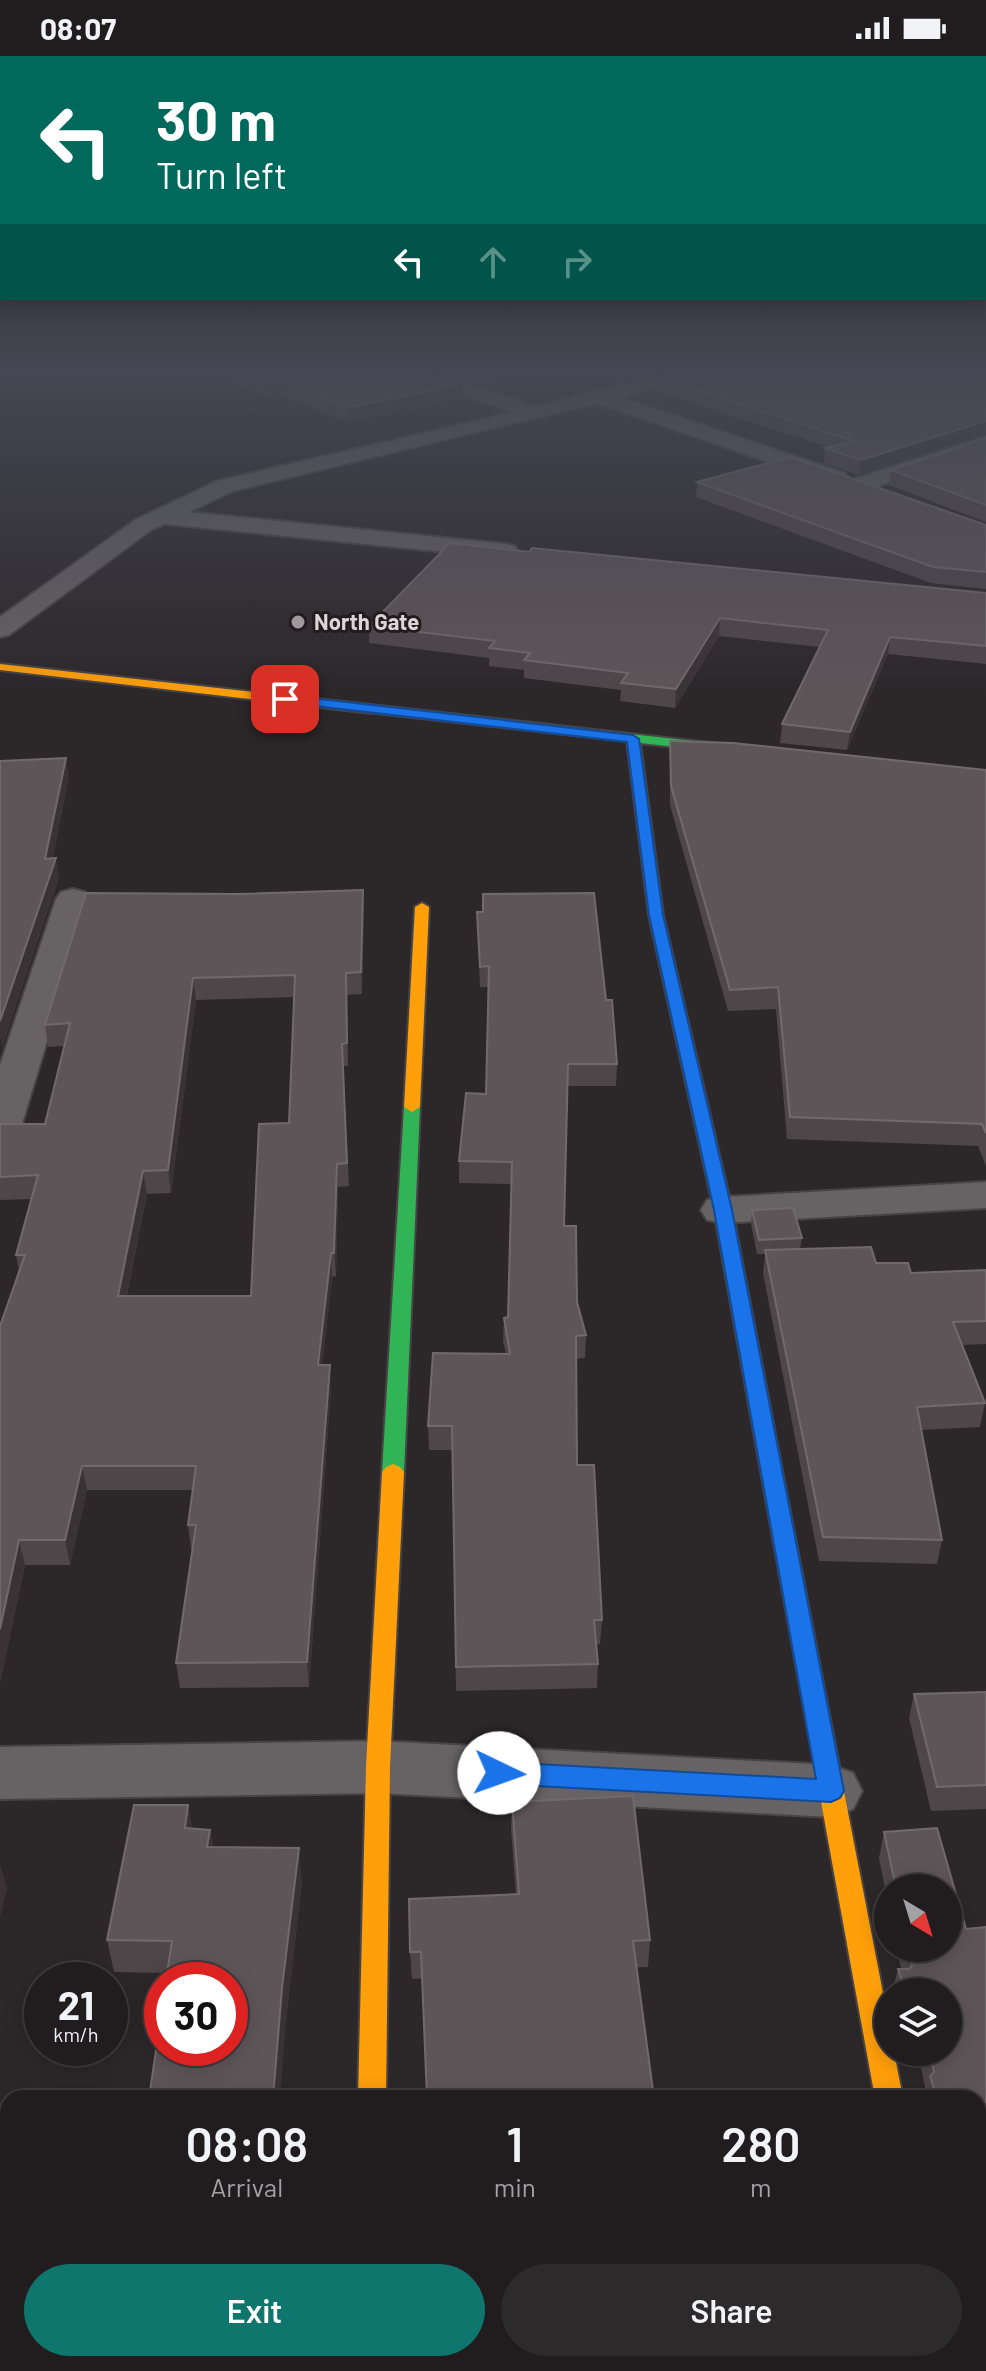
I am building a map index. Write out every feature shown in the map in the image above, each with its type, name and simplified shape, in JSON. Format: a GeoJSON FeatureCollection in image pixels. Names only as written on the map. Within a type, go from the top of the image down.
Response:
{"type":"FeatureCollection","features":[{"type":"Feature","properties":{"kind":"street"},"geometry":{"type":"LineString","coordinates":[[0,629],[159,516],[225,486],[246,481]]}},
{"type":"Feature","properties":{"kind":"street"},"geometry":{"type":"LineString","coordinates":[[847,481],[887,496]]}},
{"type":"Feature","properties":{"kind":"street"},"geometry":{"type":"LineString","coordinates":[[859,485],[871,481]]}},
{"type":"Feature","properties":{"kind":"street"},"geometry":{"type":"LineString","coordinates":[[159,516],[534,554]]}},
{"type":"Feature","properties":{"kind":"street"},"geometry":{"type":"LineString","coordinates":[[0,667],[740,751]]}},
{"type":"Feature","properties":{"kind":"street"},"geometry":{"type":"LineString","coordinates":[[633,739],[656,915],[723,1210],[887,2090]]}},
{"type":"Feature","properties":{"kind":"street"},"geometry":{"type":"LineString","coordinates":[[0,1127],[73,899]]}},
{"type":"Feature","properties":{"kind":"street"},"geometry":{"type":"LineString","coordinates":[[372,2090],[378,1767],[422,907]]}},
{"type":"Feature","properties":{"kind":"street"},"geometry":{"type":"LineString","coordinates":[[723,1210],[986,1195]]}},
{"type":"Feature","properties":{"kind":"street"},"geometry":{"type":"LineString","coordinates":[[0,1773],[378,1767],[831,1791]]}},
{"type":"Feature","properties":{"kind":"building"},"geometry":{"type":"Polygon","coordinates":[[[859,481],[986,525],[986,572],[933,567],[697,482],[859,481]]]}},
{"type":"Feature","properties":{"kind":"building"},"geometry":{"type":"Polygon","coordinates":[[[921,481],[986,481],[986,505],[921,481]]]}},
{"type":"Feature","properties":{"kind":"building"},"geometry":{"type":"Polygon","coordinates":[[[450,543],[529,552],[532,548],[986,593],[986,646],[890,637],[850,732],[782,724],[828,630],[720,618],[676,689],[621,683],[628,673],[524,660],[530,653],[489,648],[495,641],[369,626],[450,543]]]}},
{"type":"Feature","properties":{"kind":"building"},"geometry":{"type":"Polygon","coordinates":[[[670,741],[733,743],[986,770],[986,1133],[982,1124],[790,1117],[778,987],[730,990],[671,786],[670,741]]]}},
{"type":"Feature","properties":{"kind":"building"},"geometry":{"type":"Polygon","coordinates":[[[66,758],[45,859],[56,858],[0,1021],[0,761],[66,758]]]}},
{"type":"Feature","properties":{"kind":"building"},"geometry":{"type":"Polygon","coordinates":[[[363,890],[361,972],[346,973],[347,1043],[342,1044],[347,1163],[337,1164],[334,1253],[331,1253],[318,1365],[330,1365],[307,1662],[176,1663],[196,1525],[188,1525],[196,1466],[82,1466],[65,1540],[19,1540],[0,1629],[0,1326],[25,1255],[16,1255],[38,1175],[0,1177],[0,1124],[45,1124],[70,1023],[45,1025],[86,893],[238,894],[363,890]],[[295,975],[193,978],[168,1170],[143,1171],[118,1296],[251,1296],[259,1124],[289,1123],[295,975]]]}},
{"type":"Feature","properties":{"kind":"building"},"geometry":{"type":"Polygon","coordinates":[[[594,893],[606,1000],[612,1000],[617,1064],[568,1064],[564,1226],[576,1226],[577,1302],[586,1335],[576,1336],[577,1465],[594,1465],[602,1620],[594,1620],[598,1664],[456,1667],[452,1426],[428,1426],[433,1353],[510,1354],[504,1318],[508,1317],[512,1162],[459,1161],[466,1093],[486,1094],[489,966],[480,967],[477,912],[483,912],[483,894],[594,893]]]}},
{"type":"Feature","properties":{"kind":"building"},"geometry":{"type":"Polygon","coordinates":[[[793,1208],[802,1238],[759,1240],[752,1210],[793,1208]]]}},
{"type":"Feature","properties":{"kind":"building"},"geometry":{"type":"Polygon","coordinates":[[[871,1247],[876,1263],[908,1263],[911,1273],[986,1270],[986,1321],[953,1322],[985,1403],[917,1407],[942,1540],[823,1537],[765,1250],[871,1247]]]}},
{"type":"Feature","properties":{"kind":"building"},"geometry":{"type":"Polygon","coordinates":[[[986,1692],[986,1785],[937,1787],[914,1694],[986,1692]]]}},
{"type":"Feature","properties":{"kind":"building"},"geometry":{"type":"Polygon","coordinates":[[[633,1796],[650,1940],[633,1941],[653,2090],[427,2090],[421,1952],[410,1952],[409,1899],[519,1894],[512,1802],[633,1796]]]}},
{"type":"Feature","properties":{"kind":"building"},"geometry":{"type":"Polygon","coordinates":[[[134,1805],[188,1805],[185,1828],[210,1830],[207,1847],[299,1848],[274,2090],[150,2090],[154,2066],[248,2066],[248,1962],[169,1962],[172,1941],[107,1940],[134,1805]]]}},
{"type":"Feature","properties":{"kind":"building"},"geometry":{"type":"Polygon","coordinates":[[[937,1828],[950,1874],[893,1874],[884,1832],[937,1828]]]}},
{"type":"Feature","properties":{"kind":"building"},"geometry":{"type":"Polygon","coordinates":[[[962,1915],[966,1929],[986,1927],[986,2090],[934,2090],[930,2076],[934,2072],[933,2066],[962,2066],[962,1978],[901,1978],[898,1969],[909,1969],[911,1962],[962,1962],[962,1915]]]}},
{"type":"Feature","properties":{"kind":"traffic: fast"},"geometry":{"type":"LineString","coordinates":[[371,709],[729,749]]}},
{"type":"Feature","properties":{"kind":"traffic: fast"},"geometry":{"type":"LineString","coordinates":[[633,739],[656,915],[723,1210],[784,1538]]}},
{"type":"Feature","properties":{"kind":"traffic: fast"},"geometry":{"type":"LineString","coordinates":[[393,1472],[412,1107]]}},
{"type":"Feature","properties":{"kind":"traffic: slow"},"geometry":{"type":"LineString","coordinates":[[0,667],[371,709]]}},
{"type":"Feature","properties":{"kind":"traffic: slow"},"geometry":{"type":"LineString","coordinates":[[412,1107],[422,907]]}},
{"type":"Feature","properties":{"kind":"traffic: slow"},"geometry":{"type":"LineString","coordinates":[[372,2090],[378,1767],[393,1472]]}},
{"type":"Feature","properties":{"kind":"traffic: slow"},"geometry":{"type":"LineString","coordinates":[[784,1538],[888,2090]]}},
{"type":"Feature","properties":{"kind":"place","name":"North Gate"},"geometry":{"type":"Point","coordinates":[298,622]}},
{"type":"Feature","properties":{"kind":"route"},"geometry":{"type":"LineString","coordinates":[[285,699],[633,739],[656,915],[723,1210],[831,1791],[499,1773]]}}]}
